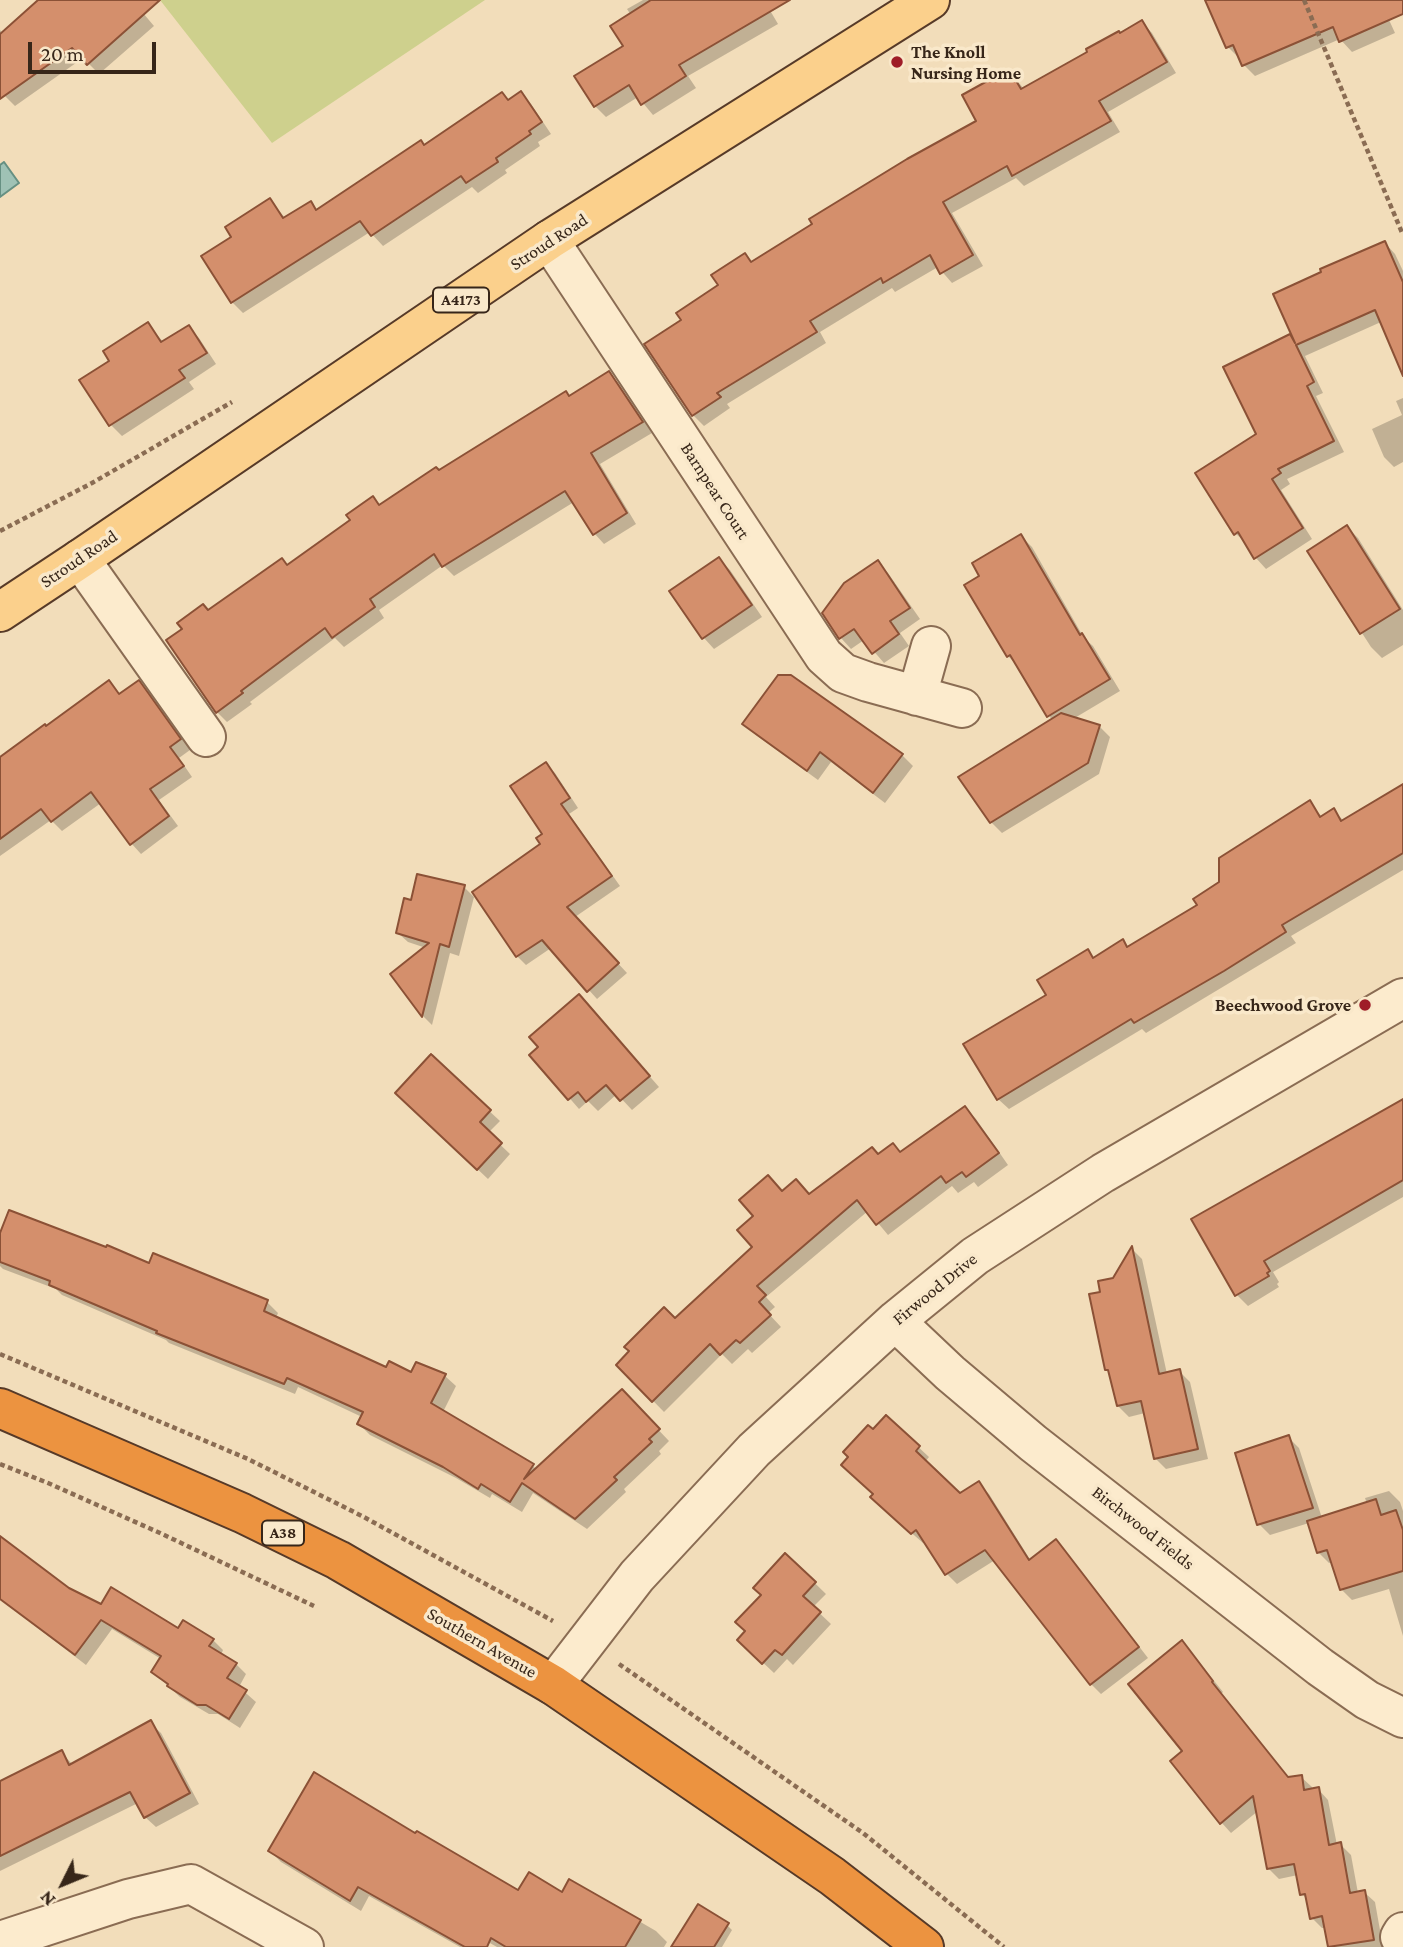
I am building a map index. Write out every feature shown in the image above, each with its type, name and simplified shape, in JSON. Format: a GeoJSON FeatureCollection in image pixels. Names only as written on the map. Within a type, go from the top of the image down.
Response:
{"type":"FeatureCollection","features":[{"type":"Feature","properties":{"kind":"highway","name":"Southern Avenue"},"geometry":{"type":"LineString","coordinates":[[0,1408],[243,1513],[338,1560],[553,1685],[832,1876],[924,1947]]}},
{"type":"Feature","properties":{"kind":"main road","name":"Stroud Road"},"geometry":{"type":"LineString","coordinates":[[0,612],[549,240],[930,0]]}},
{"type":"Feature","properties":{"kind":"street","name":"Barnpear Court"},"geometry":{"type":"LineString","coordinates":[[549,240],[824,656],[843,673],[962,708]]}},
{"type":"Feature","properties":{"kind":"street"},"geometry":{"type":"LineString","coordinates":[[80,559],[206,737]]}},
{"type":"Feature","properties":{"kind":"street"},"geometry":{"type":"LineString","coordinates":[[917,696],[931,646]]}},
{"type":"Feature","properties":{"kind":"street","name":"Firwood Drive"},"geometry":{"type":"LineString","coordinates":[[553,1685],[637,1576],[754,1450],[895,1321],[975,1256],[1103,1173],[1403,998]]}},
{"type":"Feature","properties":{"kind":"street","name":"Birchwood Fields"},"geometry":{"type":"LineString","coordinates":[[895,1321],[978,1397],[1209,1581],[1320,1667],[1367,1700],[1403,1718]]}},
{"type":"Feature","properties":{"kind":"street"},"geometry":{"type":"LineString","coordinates":[[0,1941],[128,1899],[191,1884],[304,1947]]}},
{"type":"Feature","properties":{"kind":"path"},"geometry":{"type":"LineString","coordinates":[[1304,0],[1403,235]]}},
{"type":"Feature","properties":{"kind":"path"},"geometry":{"type":"LineString","coordinates":[[0,1464],[160,1533],[314,1606]]}},
{"type":"Feature","properties":{"kind":"green space"},"geometry":{"type":"Polygon","coordinates":[[[160,0],[485,0],[272,143],[160,0]]]}},
{"type":"Feature","properties":{"kind":"shaded area"},"geometry":{"type":"Polygon","coordinates":[[[4,162],[19,183],[0,197],[0,165],[4,162]]]}},
{"type":"Feature","properties":{"kind":"building"},"geometry":{"type":"Polygon","coordinates":[[[38,0],[160,0],[87,65],[72,48],[0,99],[0,34],[38,0]]]}},
{"type":"Feature","properties":{"kind":"building"},"geometry":{"type":"Polygon","coordinates":[[[651,0],[790,0],[679,65],[686,76],[641,105],[629,85],[594,107],[574,76],[623,46],[610,26],[651,0]]]}},
{"type":"Feature","properties":{"kind":"building"},"geometry":{"type":"Polygon","coordinates":[[[1205,0],[1403,0],[1403,14],[1339,42],[1333,27],[1242,66],[1233,45],[1226,48],[1205,0]]]}},
{"type":"Feature","properties":{"kind":"building"},"geometry":{"type":"Polygon","coordinates":[[[1142,20],[1167,62],[1099,101],[1111,121],[1012,176],[1007,166],[943,202],[973,255],[940,274],[930,255],[883,283],[881,278],[810,321],[817,332],[717,393],[721,397],[692,416],[644,344],[681,320],[676,313],[718,285],[711,275],[745,253],[751,262],[812,224],[809,219],[907,159],[976,121],[962,95],[1009,69],[1021,89],[1087,52],[1086,49],[1142,20]]]}},
{"type":"Feature","properties":{"kind":"building"},"geometry":{"type":"Polygon","coordinates":[[[521,91],[542,122],[529,131],[531,134],[496,158],[498,162],[466,183],[461,176],[371,236],[360,221],[231,303],[201,256],[231,237],[225,227],[270,198],[283,218],[311,201],[316,210],[421,140],[424,145],[502,92],[508,100],[521,91]]]}},
{"type":"Feature","properties":{"kind":"building"},"geometry":{"type":"Polygon","coordinates":[[[1385,241],[1403,282],[1403,376],[1375,310],[1296,345],[1314,382],[1307,386],[1334,441],[1278,469],[1281,473],[1272,479],[1303,528],[1254,559],[1238,532],[1234,535],[1195,473],[1256,434],[1223,367],[1290,334],[1295,343],[1273,294],[1321,272],[1320,269],[1385,241]]]}},
{"type":"Feature","properties":{"kind":"building"},"geometry":{"type":"Polygon","coordinates":[[[148,322],[161,342],[189,325],[207,353],[179,370],[185,378],[109,426],[79,380],[109,361],[103,351],[148,322]]]}},
{"type":"Feature","properties":{"kind":"building"},"geometry":{"type":"Polygon","coordinates":[[[609,371],[643,422],[591,453],[627,513],[593,535],[565,491],[442,567],[434,554],[370,599],[375,607],[332,638],[325,628],[216,713],[166,640],[182,629],[177,623],[203,604],[208,610],[282,558],[287,565],[350,520],[346,515],[373,496],[379,505],[436,467],[439,470],[566,391],[569,396],[609,371]]]}},
{"type":"Feature","properties":{"kind":"building"},"geometry":{"type":"Polygon","coordinates":[[[1347,525],[1400,609],[1360,634],[1307,551],[1347,525]]]}},
{"type":"Feature","properties":{"kind":"building"},"geometry":{"type":"Polygon","coordinates":[[[1021,534],[1080,635],[1082,633],[1110,679],[1047,717],[964,585],[979,576],[972,563],[1021,534]]]}},
{"type":"Feature","properties":{"kind":"building"},"geometry":{"type":"Polygon","coordinates":[[[719,557],[752,605],[702,639],[669,591],[719,557]]]}},
{"type":"Feature","properties":{"kind":"building"},"geometry":{"type":"Polygon","coordinates":[[[878,560],[910,608],[890,621],[899,634],[872,654],[854,629],[839,639],[822,613],[844,583],[878,560]]]}},
{"type":"Feature","properties":{"kind":"building"},"geometry":{"type":"Polygon","coordinates":[[[778,675],[791,675],[903,754],[873,793],[820,752],[807,771],[742,724],[778,675]]]}},
{"type":"Feature","properties":{"kind":"building"},"geometry":{"type":"Polygon","coordinates":[[[109,680],[119,694],[139,680],[181,739],[170,747],[184,766],[150,789],[169,816],[130,845],[91,792],[51,822],[41,809],[0,839],[0,757],[109,680]]]}},
{"type":"Feature","properties":{"kind":"building"},"geometry":{"type":"Polygon","coordinates":[[[1061,713],[1100,725],[1088,763],[990,823],[958,777],[1061,713]]]}},
{"type":"Feature","properties":{"kind":"building"},"geometry":{"type":"Polygon","coordinates":[[[546,762],[570,798],[561,804],[612,876],[567,907],[619,963],[587,992],[542,940],[516,957],[472,892],[540,844],[536,838],[542,834],[510,786],[546,762]]]}},
{"type":"Feature","properties":{"kind":"building"},"geometry":{"type":"Polygon","coordinates":[[[1403,784],[1403,853],[1282,925],[1286,932],[1224,971],[1134,1023],[1131,1019],[997,1100],[963,1044],[1046,995],[1037,980],[1088,949],[1093,958],[1123,939],[1127,947],[1197,905],[1193,899],[1219,882],[1219,858],[1310,800],[1320,817],[1334,808],[1341,821],[1403,784]]]}},
{"type":"Feature","properties":{"kind":"building"},"geometry":{"type":"Polygon","coordinates":[[[417,874],[465,885],[449,947],[440,944],[422,1017],[390,974],[429,943],[396,933],[404,898],[411,900],[417,874]]]}},
{"type":"Feature","properties":{"kind":"building"},"geometry":{"type":"Polygon","coordinates":[[[579,994],[650,1076],[620,1101],[606,1085],[586,1102],[578,1092],[568,1100],[529,1055],[538,1047],[529,1037],[579,994]]]}},
{"type":"Feature","properties":{"kind":"building"},"geometry":{"type":"Polygon","coordinates":[[[431,1054],[491,1110],[480,1122],[502,1143],[477,1170],[395,1093],[431,1054]]]}},
{"type":"Feature","properties":{"kind":"building"},"geometry":{"type":"Polygon","coordinates":[[[1403,1099],[1403,1180],[1264,1261],[1270,1271],[1267,1273],[1269,1276],[1235,1296],[1191,1219],[1403,1099]]]}},
{"type":"Feature","properties":{"kind":"building"},"geometry":{"type":"Polygon","coordinates":[[[965,1106],[999,1153],[966,1177],[962,1172],[946,1183],[941,1176],[876,1225],[857,1200],[757,1286],[766,1295],[759,1302],[771,1315],[740,1343],[736,1340],[720,1355],[710,1344],[652,1402],[616,1365],[629,1351],[624,1347],[664,1307],[675,1318],[752,1247],[737,1230],[753,1216],[739,1200],[768,1175],[782,1191],[796,1179],[809,1194],[872,1147],[878,1154],[893,1143],[900,1152],[965,1106]]]}},
{"type":"Feature","properties":{"kind":"building"},"geometry":{"type":"Polygon","coordinates":[[[9,1210],[149,1263],[153,1253],[268,1300],[264,1311],[386,1367],[389,1361],[411,1372],[416,1362],[446,1374],[431,1403],[534,1464],[524,1479],[622,1389],[660,1429],[649,1439],[652,1442],[614,1477],[617,1480],[575,1519],[522,1483],[510,1502],[481,1484],[478,1489],[443,1467],[357,1424],[363,1412],[287,1378],[284,1384],[156,1333],[157,1331],[49,1285],[50,1281],[0,1262],[0,1233],[9,1210]]]}},
{"type":"Feature","properties":{"kind":"building"},"geometry":{"type":"Polygon","coordinates":[[[1132,1246],[1159,1374],[1180,1369],[1198,1449],[1154,1459],[1141,1401],[1117,1406],[1108,1370],[1105,1370],[1089,1294],[1100,1292],[1098,1281],[1113,1278],[1132,1246]]]}},
{"type":"Feature","properties":{"kind":"building"},"geometry":{"type":"Polygon","coordinates":[[[886,1415],[920,1446],[916,1451],[960,1493],[979,1481],[1029,1560],[1056,1539],[1139,1647],[1090,1685],[985,1550],[945,1575],[916,1530],[911,1534],[870,1497],[873,1494],[841,1465],[848,1457],[843,1452],[868,1425],[873,1429],[886,1415]]]}},
{"type":"Feature","properties":{"kind":"building"},"geometry":{"type":"Polygon","coordinates":[[[1289,1435],[1313,1508],[1257,1525],[1235,1453],[1289,1435]]]}},
{"type":"Feature","properties":{"kind":"building"},"geometry":{"type":"Polygon","coordinates":[[[1376,1499],[1381,1515],[1396,1510],[1403,1530],[1403,1571],[1340,1590],[1327,1550],[1317,1553],[1307,1521],[1376,1499]]]}},
{"type":"Feature","properties":{"kind":"building"},"geometry":{"type":"Polygon","coordinates":[[[0,1536],[69,1588],[101,1604],[111,1587],[178,1628],[183,1620],[214,1639],[209,1646],[237,1663],[227,1678],[247,1690],[229,1719],[206,1705],[197,1705],[167,1686],[168,1684],[151,1672],[161,1656],[101,1620],[75,1655],[0,1599],[0,1536]]]}},
{"type":"Feature","properties":{"kind":"building"},"geometry":{"type":"Polygon","coordinates":[[[785,1553],[816,1582],[803,1596],[821,1612],[782,1655],[775,1650],[762,1664],[737,1640],[745,1631],[735,1622],[761,1595],[753,1588],[785,1553]]]}},
{"type":"Feature","properties":{"kind":"building"},"geometry":{"type":"Polygon","coordinates":[[[1182,1640],[1288,1777],[1302,1775],[1304,1790],[1319,1787],[1329,1845],[1341,1842],[1350,1893],[1365,1890],[1374,1940],[1328,1947],[1322,1916],[1310,1919],[1305,1894],[1300,1895],[1294,1864],[1267,1869],[1253,1796],[1220,1824],[1170,1761],[1182,1751],[1128,1684],[1182,1640]]]}},
{"type":"Feature","properties":{"kind":"building"},"geometry":{"type":"Polygon","coordinates":[[[151,1720],[190,1793],[144,1818],[130,1792],[0,1856],[0,1781],[62,1750],[69,1765],[151,1720]]]}},
{"type":"Feature","properties":{"kind":"building"},"geometry":{"type":"Polygon","coordinates":[[[314,1772],[415,1833],[417,1831],[518,1890],[529,1872],[562,1892],[569,1879],[641,1920],[625,1947],[506,1947],[491,1938],[487,1947],[465,1947],[358,1887],[350,1901],[268,1851],[314,1772]]]}},
{"type":"Feature","properties":{"kind":"building"},"geometry":{"type":"Polygon","coordinates":[[[698,1904],[729,1923],[714,1947],[671,1947],[698,1904]]]}},
{"type":"Feature","properties":{"kind":"place","name":"The Knoll Nursing Home"},"geometry":{"type":"Point","coordinates":[897,62]}},
{"type":"Feature","properties":{"kind":"place","name":"Beechwood Grove"},"geometry":{"type":"Point","coordinates":[1365,1005]}}]}
